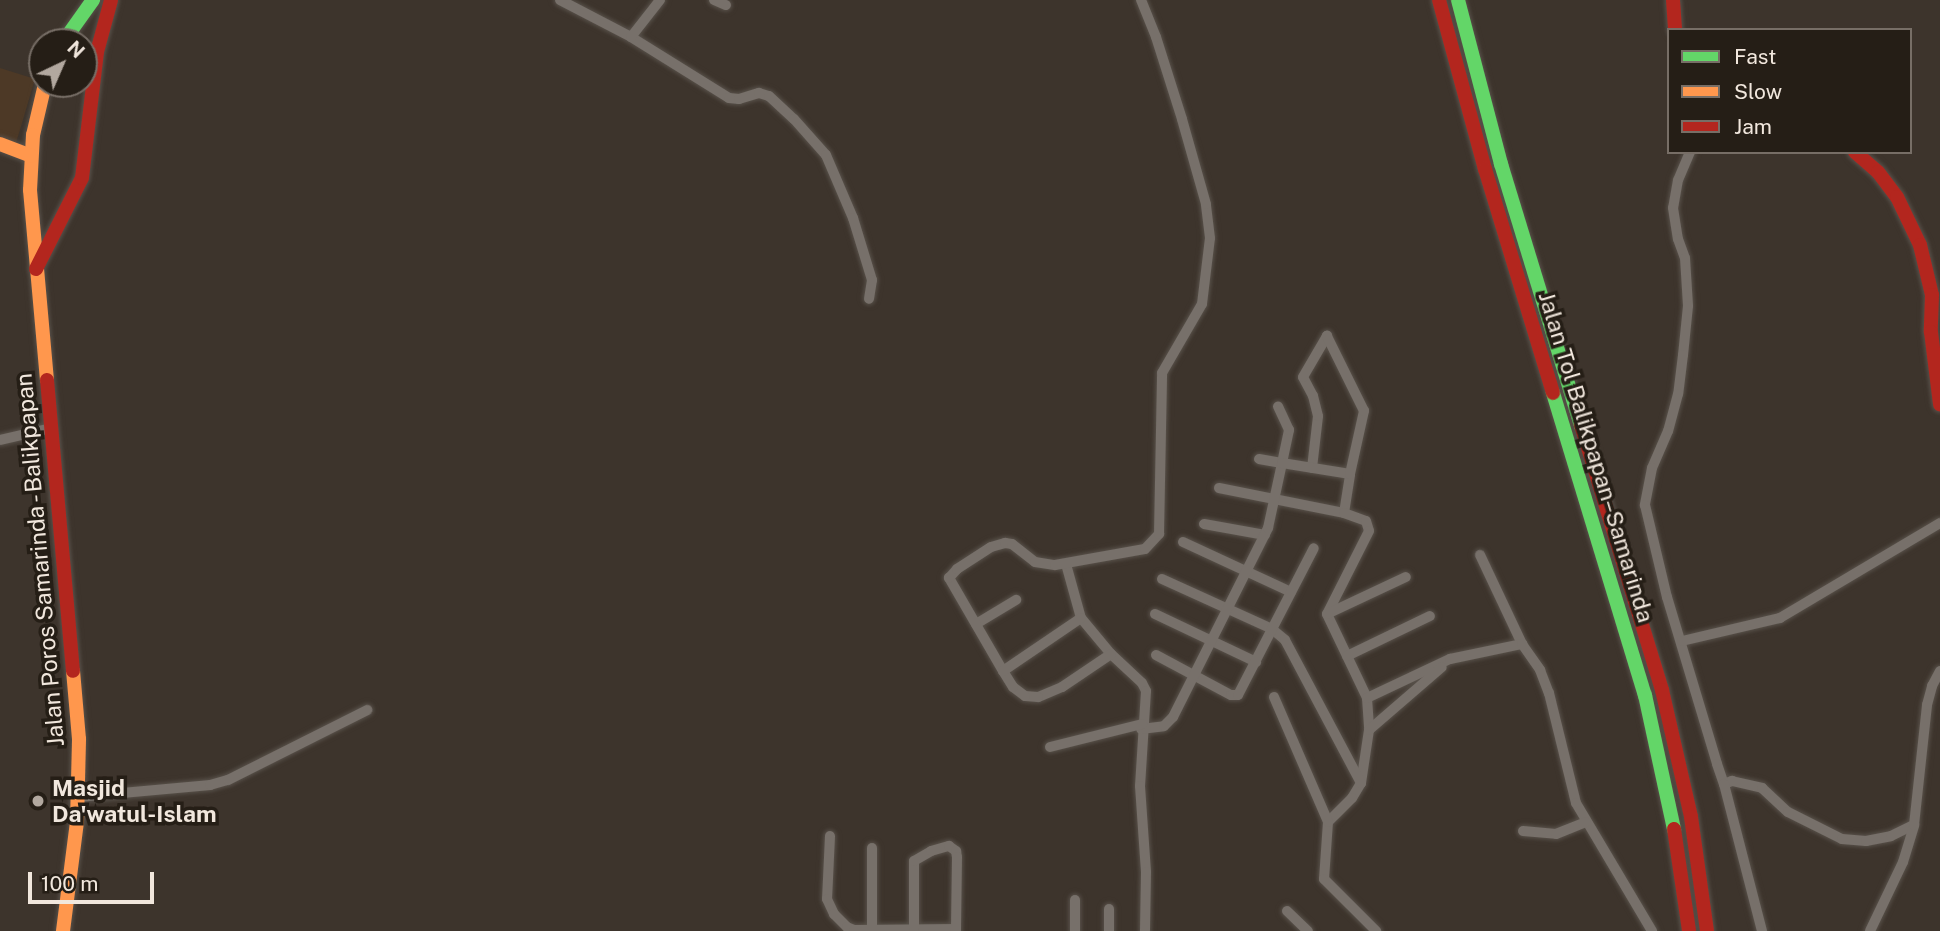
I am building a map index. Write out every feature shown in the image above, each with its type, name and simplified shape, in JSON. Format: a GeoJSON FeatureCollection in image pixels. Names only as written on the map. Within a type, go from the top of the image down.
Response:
{"type":"FeatureCollection","features":[{"type":"Feature","properties":{"kind":"main road"},"geometry":{"type":"LineString","coordinates":[[73,28],[93,0]]}},
{"type":"Feature","properties":{"kind":"main road"},"geometry":{"type":"LineString","coordinates":[[36,269],[82,178],[97,52],[111,0]]}},
{"type":"Feature","properties":{"kind":"main road","name":"Jalan Tol Balikpapan–Samarinda"},"geometry":{"type":"LineString","coordinates":[[1439,0],[1485,169],[1547,366],[1596,542],[1645,695],[1674,820],[1689,931]]}},
{"type":"Feature","properties":{"kind":"main road","name":"Jalan Tol Balikpapan–Samarinda"},"geometry":{"type":"LineString","coordinates":[[1458,0],[1501,164],[1662,690],[1691,817],[1707,931]]}},
{"type":"Feature","properties":{"kind":"main road"},"geometry":{"type":"LineString","coordinates":[[1673,0],[1675,28]]}},
{"type":"Feature","properties":{"kind":"main road","name":"Jalan Poros Samarinda - Balikpapan"},"geometry":{"type":"LineString","coordinates":[[43,98],[31,156],[36,269],[77,695],[78,797],[63,931]]}},
{"type":"Feature","properties":{"kind":"main road"},"geometry":{"type":"LineString","coordinates":[[0,144],[31,156]]}},
{"type":"Feature","properties":{"kind":"main road"},"geometry":{"type":"LineString","coordinates":[[1857,154],[1878,172],[1907,213],[1924,257],[1936,294],[1934,371],[1940,404]]}},
{"type":"Feature","properties":{"kind":"street"},"geometry":{"type":"LineString","coordinates":[[560,0],[631,37],[729,98],[740,99],[759,93],[769,96],[808,133],[826,155],[853,218],[872,280],[869,299]]}},
{"type":"Feature","properties":{"kind":"street"},"geometry":{"type":"LineString","coordinates":[[631,37],[660,0]]}},
{"type":"Feature","properties":{"kind":"street"},"geometry":{"type":"LineString","coordinates":[[714,0],[726,5]]}},
{"type":"Feature","properties":{"kind":"street"},"geometry":{"type":"LineString","coordinates":[[1111,653],[1062,687],[1038,697],[1026,696],[1013,687],[949,578],[957,569],[991,547],[1008,543],[1035,562],[1066,564],[1145,549],[1159,534],[1162,373],[1202,304],[1210,238],[1206,204],[1156,37],[1141,0]]}},
{"type":"Feature","properties":{"kind":"street"},"geometry":{"type":"LineString","coordinates":[[1689,154],[1678,180],[1673,208],[1678,239],[1685,258],[1688,306],[1683,355],[1678,394],[1668,431],[1652,468],[1645,505],[1667,597],[1724,784],[1762,931]]}},
{"type":"Feature","properties":{"kind":"street"},"geometry":{"type":"LineString","coordinates":[[1312,468],[1318,416],[1313,396],[1303,377],[1327,336],[1364,411],[1344,513]]}},
{"type":"Feature","properties":{"kind":"street"},"geometry":{"type":"LineString","coordinates":[[1050,747],[1167,724],[1265,535],[1289,430],[1278,406]]}},
{"type":"Feature","properties":{"kind":"street"},"geometry":{"type":"LineString","coordinates":[[0,440],[52,428]]}},
{"type":"Feature","properties":{"kind":"street"},"geometry":{"type":"LineString","coordinates":[[1259,459],[1350,474]]}},
{"type":"Feature","properties":{"kind":"street"},"geometry":{"type":"LineString","coordinates":[[1219,488],[1344,513],[1366,521],[1369,531],[1328,614]]}},
{"type":"Feature","properties":{"kind":"street"},"geometry":{"type":"LineString","coordinates":[[1682,641],[1780,618],[1940,523]]}},
{"type":"Feature","properties":{"kind":"street"},"geometry":{"type":"LineString","coordinates":[[1204,524],[1265,535]]}},
{"type":"Feature","properties":{"kind":"street"},"geometry":{"type":"LineString","coordinates":[[1183,542],[1291,592]]}},
{"type":"Feature","properties":{"kind":"street"},"geometry":{"type":"LineString","coordinates":[[1156,655],[1193,676],[1238,695],[1314,548]]}},
{"type":"Feature","properties":{"kind":"street"},"geometry":{"type":"LineString","coordinates":[[1480,555],[1522,644],[1540,670],[1549,693],[1576,803],[1652,931]]}},
{"type":"Feature","properties":{"kind":"street"},"geometry":{"type":"LineString","coordinates":[[1066,564],[1081,618],[1142,684],[1146,699],[1140,786],[1146,872],[1145,931]]}},
{"type":"Feature","properties":{"kind":"street"},"geometry":{"type":"LineString","coordinates":[[1328,614],[1406,577]]}},
{"type":"Feature","properties":{"kind":"street"},"geometry":{"type":"LineString","coordinates":[[1162,579],[1272,629],[1294,653],[1361,783]]}},
{"type":"Feature","properties":{"kind":"street"},"geometry":{"type":"LineString","coordinates":[[976,624],[1016,600]]}},
{"type":"Feature","properties":{"kind":"street"},"geometry":{"type":"LineString","coordinates":[[1155,614],[1256,662]]}},
{"type":"Feature","properties":{"kind":"street"},"geometry":{"type":"LineString","coordinates":[[1328,614],[1367,698],[1369,730],[1361,783],[1352,798],[1328,822]]}},
{"type":"Feature","properties":{"kind":"street"},"geometry":{"type":"LineString","coordinates":[[1347,656],[1430,616]]}},
{"type":"Feature","properties":{"kind":"street"},"geometry":{"type":"LineString","coordinates":[[1003,671],[1081,618]]}},
{"type":"Feature","properties":{"kind":"street"},"geometry":{"type":"LineString","coordinates":[[1367,698],[1450,659],[1522,644]]}},
{"type":"Feature","properties":{"kind":"street"},"geometry":{"type":"LineString","coordinates":[[1369,730],[1450,659]]}},
{"type":"Feature","properties":{"kind":"street"},"geometry":{"type":"LineString","coordinates":[[1870,931],[1903,862],[1914,825],[1927,705],[1932,686],[1940,671]]}},
{"type":"Feature","properties":{"kind":"street"},"geometry":{"type":"LineString","coordinates":[[1274,696],[1328,822],[1325,883],[1376,931]]}},
{"type":"Feature","properties":{"kind":"street"},"geometry":{"type":"LineString","coordinates":[[78,797],[210,785],[228,780],[367,710]]}},
{"type":"Feature","properties":{"kind":"street"},"geometry":{"type":"LineString","coordinates":[[1724,784],[1732,781],[1762,788],[1788,812],[1842,839],[1866,841],[1891,836],[1914,825]]}},
{"type":"Feature","properties":{"kind":"street"},"geometry":{"type":"LineString","coordinates":[[1523,831],[1556,834],[1586,822]]}},
{"type":"Feature","properties":{"kind":"street"},"geometry":{"type":"LineString","coordinates":[[830,836],[829,906],[847,927],[854,930],[956,930],[956,851],[949,846],[931,851],[914,861],[914,928]]}},
{"type":"Feature","properties":{"kind":"street"},"geometry":{"type":"LineString","coordinates":[[872,848],[872,930]]}},
{"type":"Feature","properties":{"kind":"street"},"geometry":{"type":"LineString","coordinates":[[1075,900],[1075,931]]}},
{"type":"Feature","properties":{"kind":"street"},"geometry":{"type":"LineString","coordinates":[[1109,909],[1109,931]]}},
{"type":"Feature","properties":{"kind":"street"},"geometry":{"type":"LineString","coordinates":[[1287,911],[1308,931]]}},
{"type":"Feature","properties":{"kind":"shaded area"},"geometry":{"type":"Polygon","coordinates":[[[0,68],[28,77],[29,98],[16,143],[0,138],[0,68]]]}},
{"type":"Feature","properties":{"kind":"traffic: fast"},"geometry":{"type":"LineString","coordinates":[[73,28],[93,0]]}},
{"type":"Feature","properties":{"kind":"traffic: fast"},"geometry":{"type":"LineString","coordinates":[[1458,0],[1501,164],[1581,425]]}},
{"type":"Feature","properties":{"kind":"traffic: fast"},"geometry":{"type":"LineString","coordinates":[[1553,393],[1645,695],[1674,829]]}},
{"type":"Feature","properties":{"kind":"traffic: slow"},"geometry":{"type":"LineString","coordinates":[[42,98],[33,135],[30,190],[47,380]]}},
{"type":"Feature","properties":{"kind":"traffic: slow"},"geometry":{"type":"LineString","coordinates":[[0,144],[31,156]]}},
{"type":"Feature","properties":{"kind":"traffic: slow"},"geometry":{"type":"LineString","coordinates":[[63,931],[77,822],[79,739],[73,671]]}},
{"type":"Feature","properties":{"kind":"traffic: jam"},"geometry":{"type":"LineString","coordinates":[[36,269],[82,178],[97,52],[111,0]]}},
{"type":"Feature","properties":{"kind":"traffic: jam"},"geometry":{"type":"LineString","coordinates":[[1439,0],[1485,169],[1553,393]]}},
{"type":"Feature","properties":{"kind":"traffic: jam"},"geometry":{"type":"LineString","coordinates":[[1673,0],[1675,28]]}},
{"type":"Feature","properties":{"kind":"traffic: jam"},"geometry":{"type":"LineString","coordinates":[[1857,154],[1878,172],[1897,197],[1920,245],[1932,295],[1931,332],[1940,404]]}},
{"type":"Feature","properties":{"kind":"traffic: jam"},"geometry":{"type":"LineString","coordinates":[[47,380],[73,671]]}},
{"type":"Feature","properties":{"kind":"traffic: jam"},"geometry":{"type":"LineString","coordinates":[[1581,425],[1662,690],[1691,817],[1707,931]]}},
{"type":"Feature","properties":{"kind":"traffic: jam"},"geometry":{"type":"LineString","coordinates":[[1674,829],[1689,931]]}},
{"type":"Feature","properties":{"kind":"place","name":"Masjid Da'watul-Islam"},"geometry":{"type":"Point","coordinates":[38,801]}}]}
